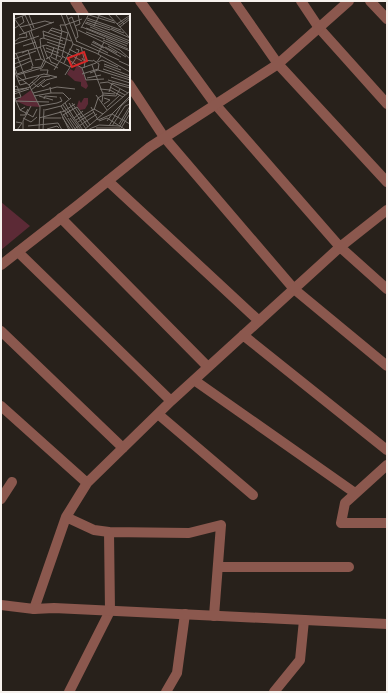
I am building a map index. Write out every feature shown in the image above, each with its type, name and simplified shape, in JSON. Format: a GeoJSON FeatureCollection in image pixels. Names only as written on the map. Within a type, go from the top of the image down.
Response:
{"type":"FeatureCollection","features":[{"type":"Feature","properties":{"kind":"street"},"geometry":{"type":"LineString","coordinates":[[75,1],[83,14]]}},
{"type":"Feature","properties":{"kind":"street"},"geometry":{"type":"LineString","coordinates":[[140,1],[215,104],[340,248],[387,289]]}},
{"type":"Feature","properties":{"kind":"street"},"geometry":{"type":"LineString","coordinates":[[234,1],[278,64],[387,182]]}},
{"type":"Feature","properties":{"kind":"street"},"geometry":{"type":"LineString","coordinates":[[301,1],[319,28],[387,104]]}},
{"type":"Feature","properties":{"kind":"street"},"geometry":{"type":"LineString","coordinates":[[1,265],[150,147],[278,64],[349,1]]}},
{"type":"Feature","properties":{"kind":"street"},"geometry":{"type":"LineString","coordinates":[[370,1],[387,19]]}},
{"type":"Feature","properties":{"kind":"street"},"geometry":{"type":"LineString","coordinates":[[130,86],[164,137],[294,289],[387,366]]}},
{"type":"Feature","properties":{"kind":"street"},"geometry":{"type":"LineString","coordinates":[[108,181],[259,320]]}},
{"type":"Feature","properties":{"kind":"street"},"geometry":{"type":"LineString","coordinates":[[34,609],[66,517],[87,483],[171,401],[259,320],[340,248],[385,216]]}},
{"type":"Feature","properties":{"kind":"street"},"geometry":{"type":"LineString","coordinates":[[61,218],[208,367]]}},
{"type":"Feature","properties":{"kind":"street"},"geometry":{"type":"LineString","coordinates":[[18,252],[171,401]]}},
{"type":"Feature","properties":{"kind":"street"},"geometry":{"type":"LineString","coordinates":[[1,331],[124,448]]}},
{"type":"Feature","properties":{"kind":"street"},"geometry":{"type":"LineString","coordinates":[[243,335],[387,450]]}},
{"type":"Feature","properties":{"kind":"street"},"geometry":{"type":"LineString","coordinates":[[194,380],[355,493]]}},
{"type":"Feature","properties":{"kind":"street"},"geometry":{"type":"LineString","coordinates":[[1,406],[87,483]]}},
{"type":"Feature","properties":{"kind":"street"},"geometry":{"type":"LineString","coordinates":[[158,414],[253,495]]}},
{"type":"Feature","properties":{"kind":"street"},"geometry":{"type":"LineString","coordinates":[[387,465],[345,502],[341,523],[387,524]]}},
{"type":"Feature","properties":{"kind":"street"},"geometry":{"type":"LineString","coordinates":[[1,499],[12,482]]}},
{"type":"Feature","properties":{"kind":"street"},"geometry":{"type":"LineString","coordinates":[[66,517],[94,530],[109,532],[189,533],[222,525],[214,616]]}},
{"type":"Feature","properties":{"kind":"street"},"geometry":{"type":"LineString","coordinates":[[69,692],[110,611],[109,532]]}},
{"type":"Feature","properties":{"kind":"street"},"geometry":{"type":"LineString","coordinates":[[218,567],[350,567]]}},
{"type":"Feature","properties":{"kind":"street"},"geometry":{"type":"LineString","coordinates":[[1,605],[34,609],[54,608],[387,624]]}},
{"type":"Feature","properties":{"kind":"street"},"geometry":{"type":"LineString","coordinates":[[166,692],[177,672],[185,614]]}},
{"type":"Feature","properties":{"kind":"street"},"geometry":{"type":"LineString","coordinates":[[274,692],[300,660],[304,620]]}},
{"type":"Feature","properties":{"kind":"shaded area"},"geometry":{"type":"Polygon","coordinates":[[[1,202],[30,226],[1,250],[1,202]]]}}]}
